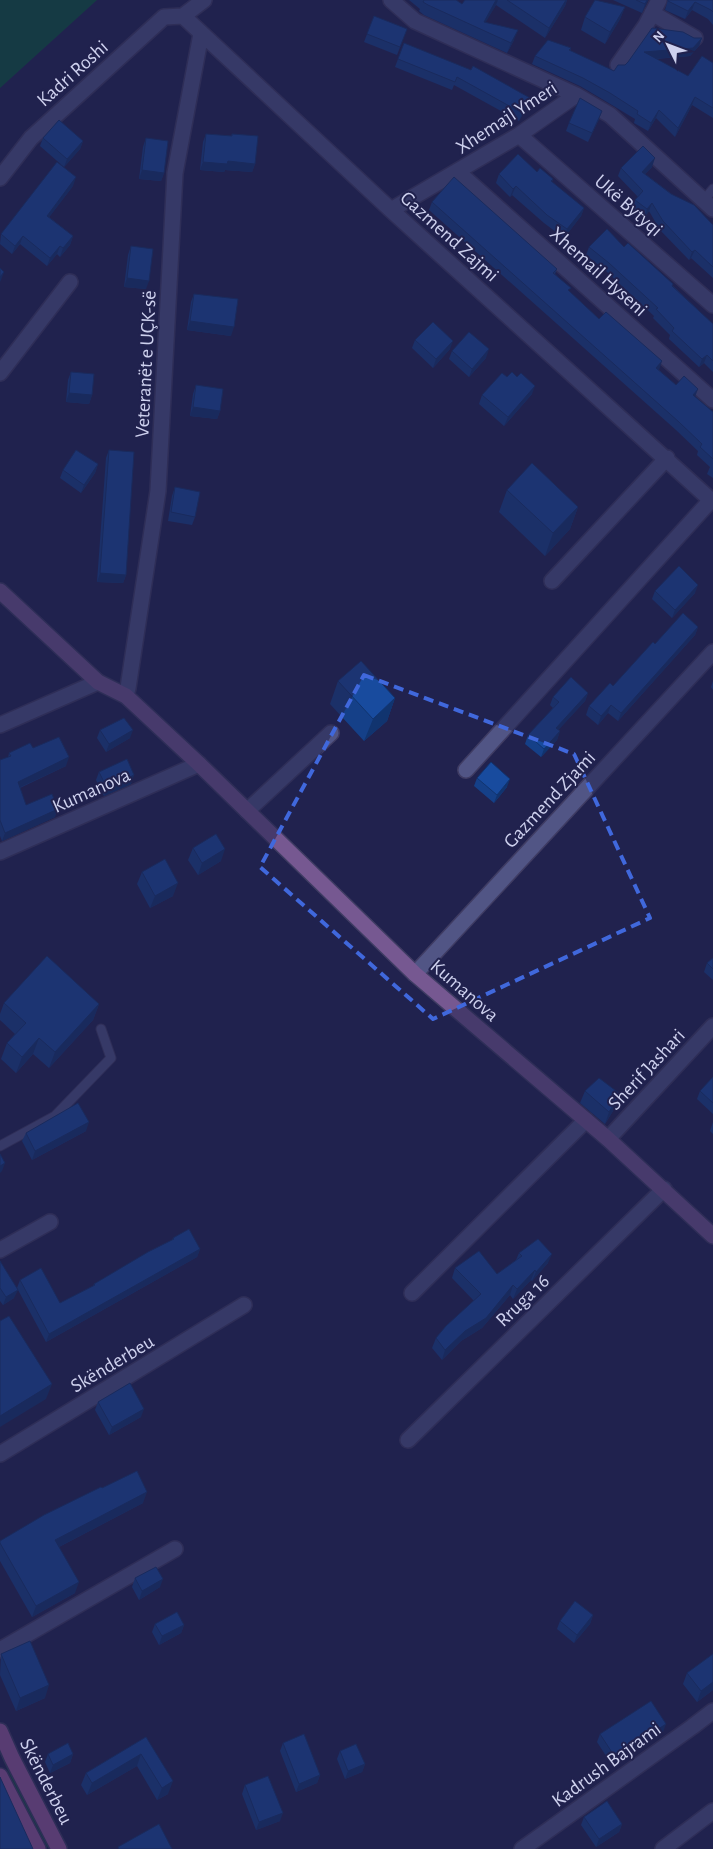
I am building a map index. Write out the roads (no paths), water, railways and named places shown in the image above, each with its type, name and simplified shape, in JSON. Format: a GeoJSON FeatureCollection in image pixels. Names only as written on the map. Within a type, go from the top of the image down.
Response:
{"type":"FeatureCollection","features":[{"type":"Feature","properties":{"kind":"main road","name":"Kumanova"},"geometry":{"type":"LineString","coordinates":[[0,591],[98,682],[126,696],[199,764],[415,974],[608,1139],[713,1236]]}},
{"type":"Feature","properties":{"kind":"main road","name":"Skënderbeu"},"geometry":{"type":"LineString","coordinates":[[0,1731],[59,1849]]}},
{"type":"Feature","properties":{"kind":"main road","name":"Skënderbeu"},"geometry":{"type":"LineString","coordinates":[[0,1776],[38,1849]]}},
{"type":"Feature","properties":{"kind":"street"},"geometry":{"type":"LineString","coordinates":[[183,16],[204,0]]}},
{"type":"Feature","properties":{"kind":"street"},"geometry":{"type":"LineString","coordinates":[[391,0],[415,21],[576,95]]}},
{"type":"Feature","properties":{"kind":"street"},"geometry":{"type":"LineString","coordinates":[[618,65],[646,24],[655,6],[695,38]]}},
{"type":"Feature","properties":{"kind":"street","name":"Gazmend Zajmi"},"geometry":{"type":"LineString","coordinates":[[183,16],[391,210],[667,458],[712,501]]}},
{"type":"Feature","properties":{"kind":"street","name":"Kadri Roshi"},"geometry":{"type":"LineString","coordinates":[[0,178],[30,138],[164,17],[183,16]]}},
{"type":"Feature","properties":{"kind":"street","name":"Veteranët e UÇK-së"},"geometry":{"type":"LineString","coordinates":[[126,696],[158,491],[175,173],[201,34]]}},
{"type":"Feature","properties":{"kind":"street","name":"Xhemajl Ymeri"},"geometry":{"type":"LineString","coordinates":[[391,210],[519,135],[576,95],[610,115],[710,199]]}},
{"type":"Feature","properties":{"kind":"street","name":"Ukë Bytyqi"},"geometry":{"type":"LineString","coordinates":[[519,135],[713,305]]}},
{"type":"Feature","properties":{"kind":"street","name":"Xhemail Hyseni"},"geometry":{"type":"LineString","coordinates":[[458,172],[713,400]]}},
{"type":"Feature","properties":{"kind":"street"},"geometry":{"type":"LineString","coordinates":[[0,373],[70,282]]}},
{"type":"Feature","properties":{"kind":"street"},"geometry":{"type":"LineString","coordinates":[[552,581],[667,458]]}},
{"type":"Feature","properties":{"kind":"street"},"geometry":{"type":"LineString","coordinates":[[466,770],[712,501]]}},
{"type":"Feature","properties":{"kind":"street","name":"Gazmend Zjami"},"geometry":{"type":"LineString","coordinates":[[415,974],[713,652]]}},
{"type":"Feature","properties":{"kind":"street"},"geometry":{"type":"LineString","coordinates":[[0,726],[98,682]]}},
{"type":"Feature","properties":{"kind":"street"},"geometry":{"type":"LineString","coordinates":[[247,811],[331,733]]}},
{"type":"Feature","properties":{"kind":"street","name":"Kumanova"},"geometry":{"type":"LineString","coordinates":[[0,852],[199,764]]}},
{"type":"Feature","properties":{"kind":"street","name":"Sherif Jashari"},"geometry":{"type":"LineString","coordinates":[[608,1139],[713,1026]]}},
{"type":"Feature","properties":{"kind":"street"},"geometry":{"type":"LineString","coordinates":[[412,1293],[586,1120]]}},
{"type":"Feature","properties":{"kind":"street","name":"Rruga 16"},"geometry":{"type":"LineString","coordinates":[[408,1440],[664,1189]]}},
{"type":"Feature","properties":{"kind":"street"},"geometry":{"type":"LineString","coordinates":[[0,1250],[50,1222]]}},
{"type":"Feature","properties":{"kind":"street","name":"Skënderbeu"},"geometry":{"type":"LineString","coordinates":[[0,1454],[244,1305]]}},
{"type":"Feature","properties":{"kind":"street"},"geometry":{"type":"LineString","coordinates":[[0,1650],[175,1548]]}},
{"type":"Feature","properties":{"kind":"street","name":"Kadrush Bajrami"},"geometry":{"type":"LineString","coordinates":[[522,1849],[713,1711]]}},
{"type":"Feature","properties":{"kind":"street"},"geometry":{"type":"LineString","coordinates":[[663,1849],[713,1811]]}},
{"type":"Feature","properties":{"kind":"lane"},"geometry":{"type":"LineString","coordinates":[[0,1146],[55,1116],[112,1058],[101,1029]]}}]}
